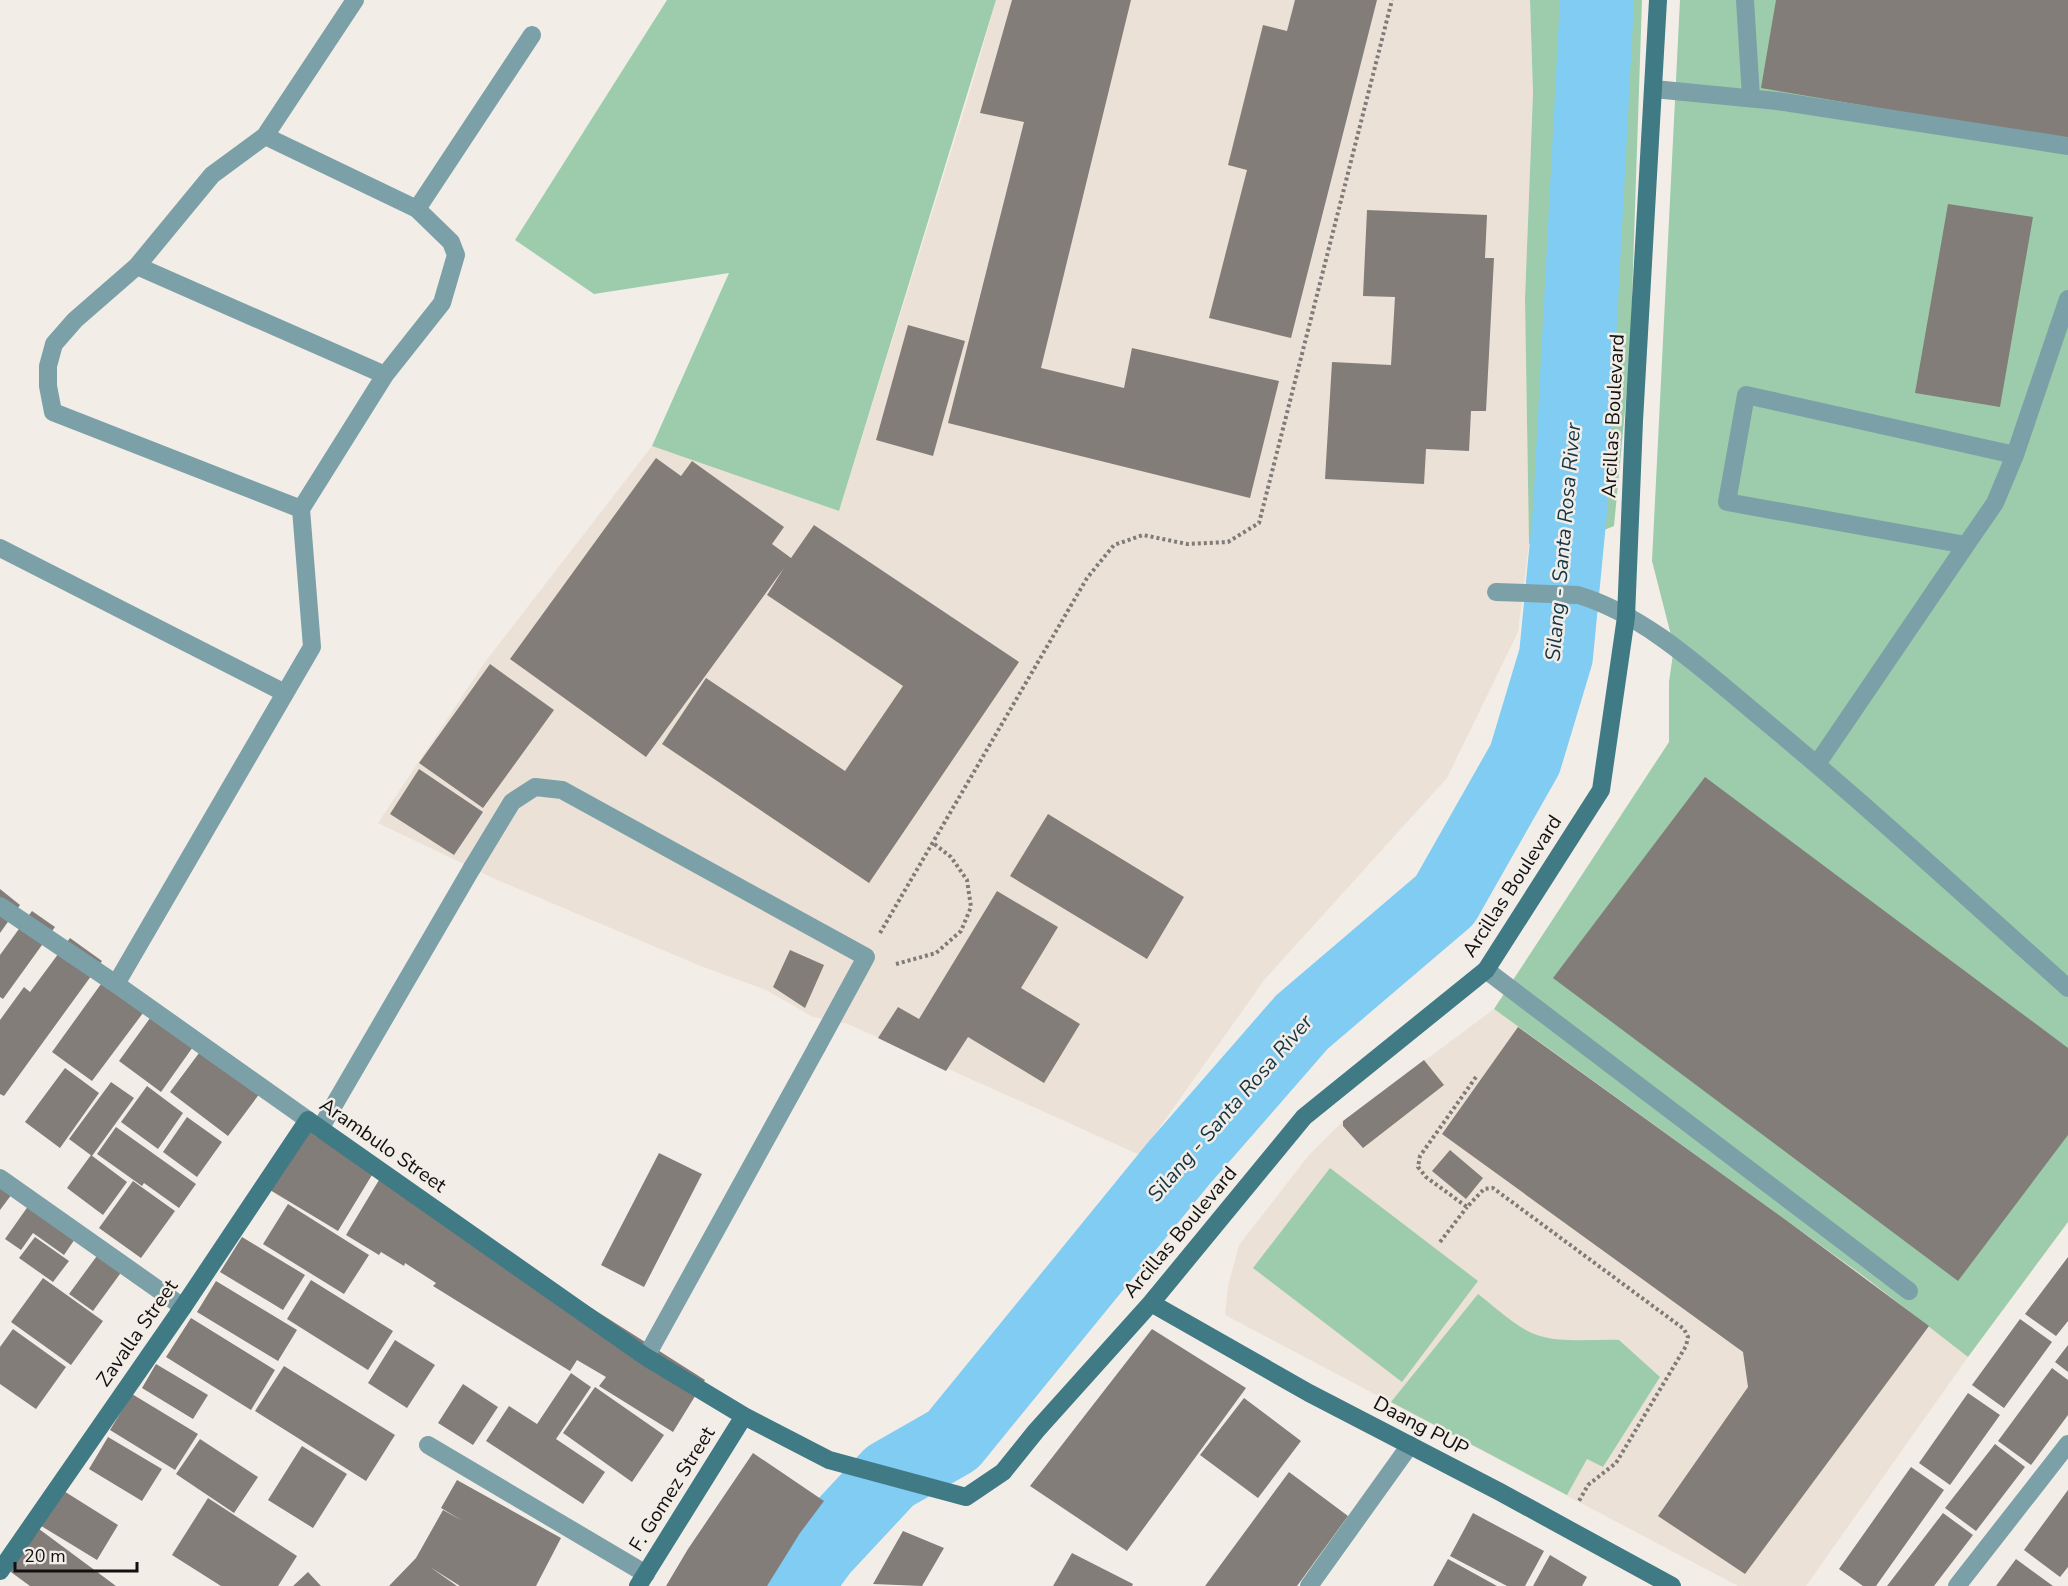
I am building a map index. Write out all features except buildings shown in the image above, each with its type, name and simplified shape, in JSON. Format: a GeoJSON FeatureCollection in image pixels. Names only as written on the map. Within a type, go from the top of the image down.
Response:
{"type":"FeatureCollection","features":[{"type":"Feature","properties":{"kind":"main road","name":"Arcillas Boulevard"},"geometry":{"type":"LineString","coordinates":[[744,1416],[829,1460],[966,1497],[1003,1472],[1036,1431],[1151,1303],[1304,1116],[1486,970],[1601,790],[1626,617],[1634,421],[1658,0]]}},
{"type":"Feature","properties":{"kind":"main road","name":"Zavalla Street"},"geometry":{"type":"LineString","coordinates":[[0,1570],[314,1124]]}},
{"type":"Feature","properties":{"kind":"main road","name":"Arambulo Street"},"geometry":{"type":"LineString","coordinates":[[314,1124],[646,1357],[744,1416]]}},
{"type":"Feature","properties":{"kind":"main road","name":"Daang PUP"},"geometry":{"type":"LineString","coordinates":[[1151,1303],[1309,1393],[1672,1586]]}},
{"type":"Feature","properties":{"kind":"main road","name":"F. Gomez Street"},"geometry":{"type":"LineString","coordinates":[[642,1580],[744,1416]]}},
{"type":"Feature","properties":{"kind":"street"},"geometry":{"type":"LineString","coordinates":[[301,509],[53,412],[48,386],[48,366],[54,344],[75,320],[137,266],[212,176],[266,136],[355,0]]}},
{"type":"Feature","properties":{"kind":"street"},"geometry":{"type":"LineString","coordinates":[[1745,0],[1751,97]]}},
{"type":"Feature","properties":{"kind":"street"},"geometry":{"type":"LineString","coordinates":[[417,209],[532,35]]}},
{"type":"Feature","properties":{"kind":"street"},"geometry":{"type":"LineString","coordinates":[[1654,89],[1751,97],[2068,146]]}},
{"type":"Feature","properties":{"kind":"street"},"geometry":{"type":"LineString","coordinates":[[116,984],[312,647],[301,509],[386,375],[442,303],[456,255],[452,242],[417,209],[266,136]]}},
{"type":"Feature","properties":{"kind":"street"},"geometry":{"type":"LineString","coordinates":[[137,266],[386,375]]}},
{"type":"Feature","properties":{"kind":"street"},"geometry":{"type":"LineString","coordinates":[[1817,764],[1995,503],[2016,455],[2068,299]]}},
{"type":"Feature","properties":{"kind":"street"},"geometry":{"type":"LineString","coordinates":[[1966,545],[1727,502],[1746,395],[2016,455]]}},
{"type":"Feature","properties":{"kind":"street"},"geometry":{"type":"LineString","coordinates":[[0,548],[285,693]]}},
{"type":"Feature","properties":{"kind":"street"},"geometry":{"type":"LineString","coordinates":[[1496,592],[1578,595],[1626,617],[1674,646],[1817,764],[2068,988]]}},
{"type":"Feature","properties":{"kind":"street"},"geometry":{"type":"LineString","coordinates":[[314,1124],[512,802],[535,787],[562,790],[866,957],[646,1357]]}},
{"type":"Feature","properties":{"kind":"street","name":"Arambulo Street"},"geometry":{"type":"LineString","coordinates":[[0,906],[116,984],[314,1124]]}},
{"type":"Feature","properties":{"kind":"street"},"geometry":{"type":"LineString","coordinates":[[1486,970],[1909,1291]]}},
{"type":"Feature","properties":{"kind":"street"},"geometry":{"type":"LineString","coordinates":[[0,1178],[183,1307]]}},
{"type":"Feature","properties":{"kind":"street"},"geometry":{"type":"LineString","coordinates":[[1957,1586],[2068,1444]]}},
{"type":"Feature","properties":{"kind":"street"},"geometry":{"type":"LineString","coordinates":[[428,1445],[642,1580]]}},
{"type":"Feature","properties":{"kind":"street"},"geometry":{"type":"LineString","coordinates":[[1309,1586],[1410,1445]]}},
{"type":"Feature","properties":{"kind":"path"},"geometry":{"type":"LineString","coordinates":[[933,843],[951,857],[967,880],[971,907],[961,931],[936,953],[894,964],[866,957],[1087,578],[1114,545],[1143,535],[1187,544],[1228,542],[1259,522],[1392,0]]}},
{"type":"Feature","properties":{"kind":"path"},"geometry":{"type":"LineString","coordinates":[[1467,1207],[1426,1177],[1418,1167],[1420,1156],[1476,1077]]}},
{"type":"Feature","properties":{"kind":"path"},"geometry":{"type":"LineString","coordinates":[[1440,1242],[1484,1189],[1493,1188],[1684,1329],[1688,1337],[1686,1346],[1616,1463],[1588,1485],[1563,1527]]}},
{"type":"Feature","properties":{"kind":"shaded area"},"geometry":{"type":"Polygon","coordinates":[[[996,0],[1530,0],[1533,93],[1525,299],[1529,544],[1518,632],[1447,778],[1265,979],[1140,1155],[848,1024],[813,1017],[766,990],[698,965],[495,879],[378,823],[485,662],[652,446],[839,511],[970,91],[996,0]]]}},
{"type":"Feature","properties":{"kind":"shaded area"},"geometry":{"type":"Polygon","coordinates":[[[1494,1009],[1866,1278],[1968,1357],[1806,1586],[1738,1586],[1225,1315],[1228,1286],[1239,1245],[1309,1155],[1343,1121],[1494,1009]]]}},
{"type":"Feature","properties":{"kind":"green space"},"geometry":{"type":"Polygon","coordinates":[[[667,0],[996,0],[839,511],[652,446],[729,273],[594,294],[515,240],[667,0]]]}},
{"type":"Feature","properties":{"kind":"green space"},"geometry":{"type":"Polygon","coordinates":[[[1530,0],[1642,0],[1630,358],[1614,526],[1587,537],[1529,544],[1525,299],[1533,93],[1530,0]]]}},
{"type":"Feature","properties":{"kind":"green space"},"geometry":{"type":"Polygon","coordinates":[[[1680,0],[2068,0],[2068,1222],[1968,1357],[1866,1278],[1494,1009],[1669,742],[1669,682],[1674,647],[1652,561],[1680,0]]]}},
{"type":"Feature","properties":{"kind":"green space"},"geometry":{"type":"Polygon","coordinates":[[[1330,1168],[1478,1281],[1402,1382],[1253,1268],[1330,1168]]]}},
{"type":"Feature","properties":{"kind":"green space"},"geometry":{"type":"Polygon","coordinates":[[[1478,1294],[1516,1324],[1540,1336],[1569,1340],[1619,1340],[1660,1377],[1603,1467],[1587,1459],[1567,1495],[1391,1402],[1478,1294]]]}},
{"type":"Feature","properties":{"kind":"waterway","name":"Silang - Santa Rosa River"},"geometry":{"type":"LineString","coordinates":[[795,1586],[821,1550],[890,1476],[953,1440],[1179,1163],[1302,1022],[1445,900],[1525,759],[1556,656],[1570,511],[1597,0]]}}]}
